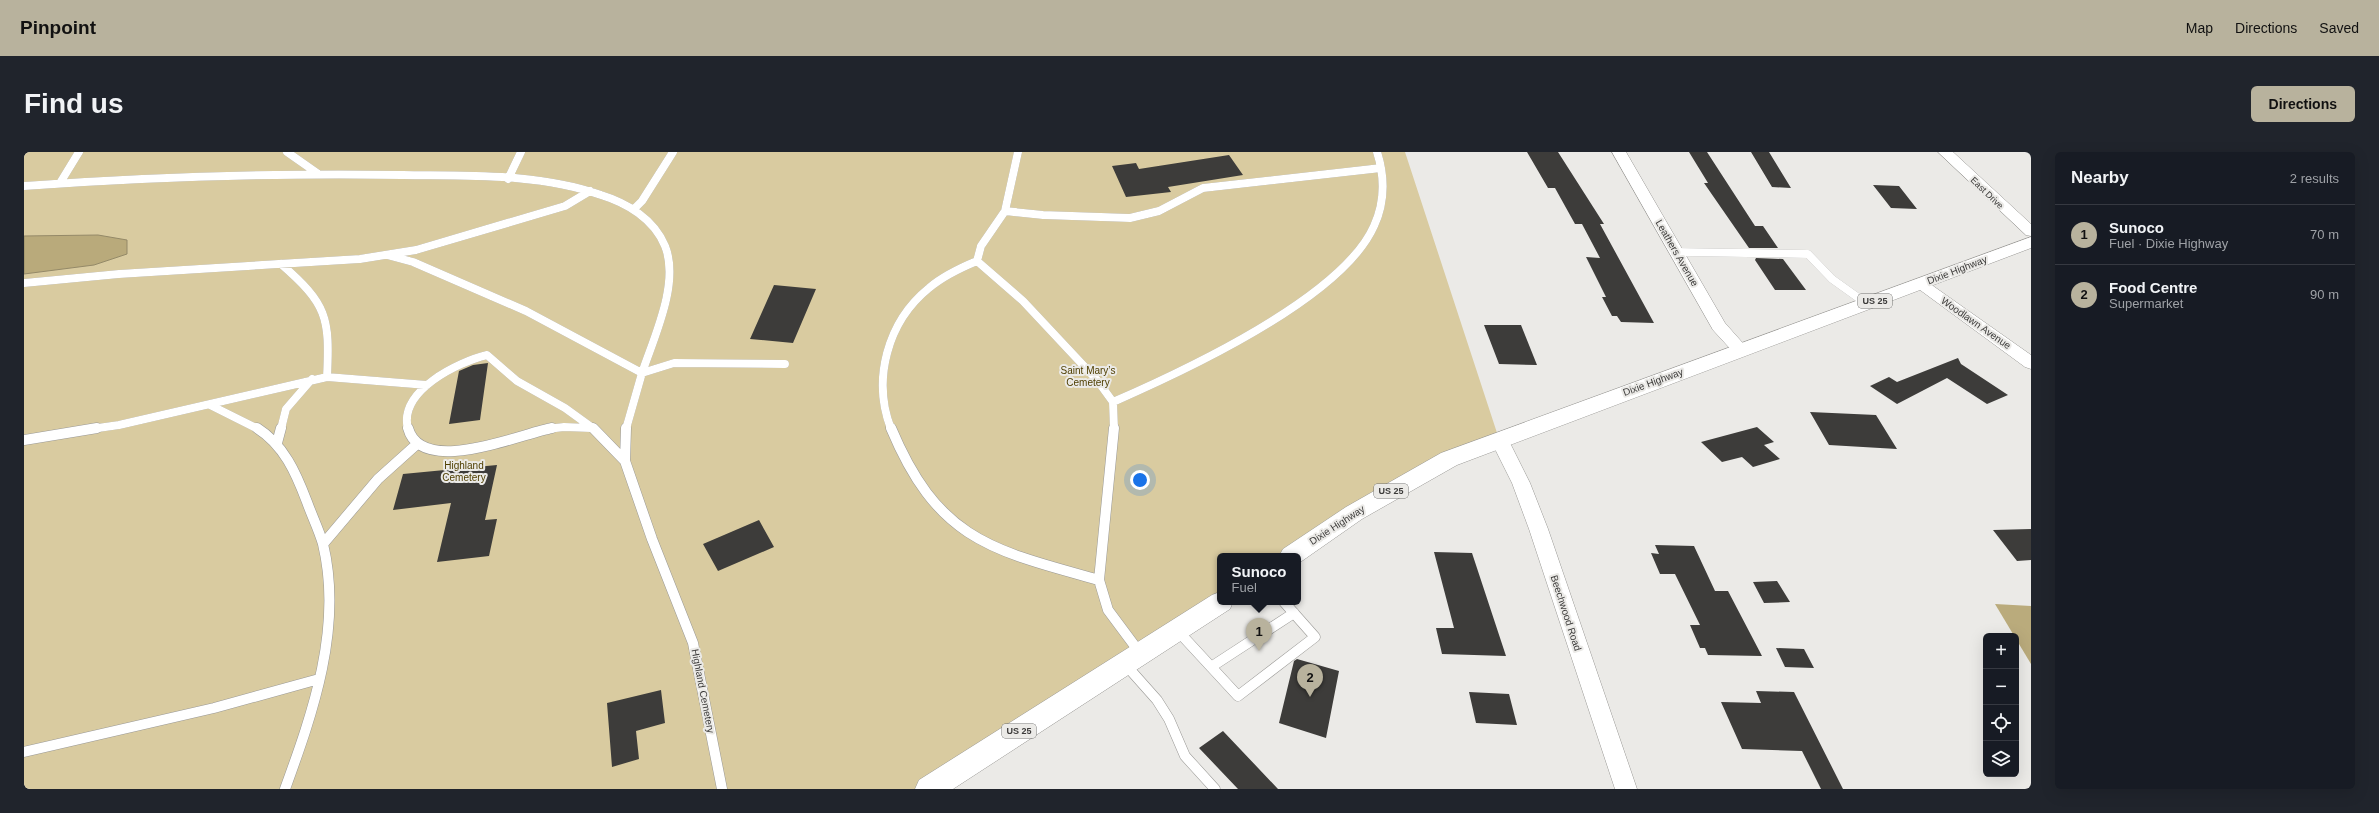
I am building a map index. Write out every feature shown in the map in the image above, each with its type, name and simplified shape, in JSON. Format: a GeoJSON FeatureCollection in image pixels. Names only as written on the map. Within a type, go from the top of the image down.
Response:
{"type":"FeatureCollection","features":[{"type":"Feature","properties":{"kind":"main road","name":"Dixie Highway"},"geometry":{"type":"LineString","coordinates":[[1296,553],[1408,481],[1449,459],[1499,439],[2031,242]]}},
{"type":"Feature","properties":{"kind":"main road","name":"US 25"},"geometry":{"type":"LineString","coordinates":[[944,783],[1132,658],[1217,605]]}},
{"type":"Feature","properties":{"kind":"street","name":"Leathers Avenue"},"geometry":{"type":"LineString","coordinates":[[1619,152],[1719,326],[1741,350]]}},
{"type":"Feature","properties":{"kind":"street","name":"East Drive"},"geometry":{"type":"LineString","coordinates":[[1945,152],[2031,232]]}},
{"type":"Feature","properties":{"kind":"street","name":"Woodlawn Avenue"},"geometry":{"type":"LineString","coordinates":[[1921,284],[2031,363]]}},
{"type":"Feature","properties":{"kind":"street","name":"Beechwood Road"},"geometry":{"type":"LineString","coordinates":[[1499,439],[1516,468],[1531,504],[1584,670],[1626,789]]}},
{"type":"Feature","properties":{"kind":"lane"},"geometry":{"type":"LineString","coordinates":[[60,183],[79,152]]}},
{"type":"Feature","properties":{"kind":"lane"},"geometry":{"type":"LineString","coordinates":[[287,152],[318,173]]}},
{"type":"Feature","properties":{"kind":"lane"},"geometry":{"type":"LineString","coordinates":[[508,179],[521,152]]}},
{"type":"Feature","properties":{"kind":"lane"},"geometry":{"type":"LineString","coordinates":[[634,209],[642,201],[673,152]]}},
{"type":"Feature","properties":{"kind":"lane"},"geometry":{"type":"LineString","coordinates":[[977,261],[981,246],[1005,210],[1018,152]]}},
{"type":"Feature","properties":{"kind":"lane"},"geometry":{"type":"LineString","coordinates":[[1112,402],[1162,382],[1226,350],[1274,320],[1326,281],[1353,257],[1369,236],[1378,216],[1384,187],[1377,152]]}},
{"type":"Feature","properties":{"kind":"lane"},"geometry":{"type":"LineString","coordinates":[[1005,210],[1043,215],[1130,218],[1159,211],[1203,188],[1381,168]]}},
{"type":"Feature","properties":{"kind":"lane"},"geometry":{"type":"LineString","coordinates":[[24,186],[204,175],[318,173],[508,179],[590,191],[634,209],[642,214],[652,225],[665,246],[670,269],[666,294],[626,430],[626,461]]}},
{"type":"Feature","properties":{"kind":"lane"},"geometry":{"type":"LineString","coordinates":[[24,283],[119,274],[360,259],[387,255],[455,240],[565,206],[590,191]]}},
{"type":"Feature","properties":{"kind":"lane"},"geometry":{"type":"LineString","coordinates":[[1676,252],[1808,254],[1832,279],[1867,304]]}},
{"type":"Feature","properties":{"kind":"lane"},"geometry":{"type":"LineString","coordinates":[[387,255],[413,262],[526,311],[642,373],[674,363],[785,364]]}},
{"type":"Feature","properties":{"kind":"lane"},"geometry":{"type":"LineString","coordinates":[[977,261],[1023,301],[1097,380],[1112,402],[1114,420],[1112,461],[1099,580],[1100,593],[1132,658],[1169,719],[1185,756],[1215,789]]}},
{"type":"Feature","properties":{"kind":"lane"},"geometry":{"type":"LineString","coordinates":[[977,261],[957,269],[931,285],[909,307],[892,332],[881,386],[890,426],[920,485],[940,510],[957,525],[975,538],[1003,552],[1099,580]]}},
{"type":"Feature","properties":{"kind":"lane"},"geometry":{"type":"LineString","coordinates":[[281,264],[301,280],[324,310],[329,329],[327,377]]}},
{"type":"Feature","properties":{"kind":"lane"},"geometry":{"type":"LineString","coordinates":[[591,428],[568,426],[549,429],[448,452],[432,450],[417,444],[406,430],[406,420],[413,405],[427,386],[438,376],[466,360],[487,355],[498,361],[505,371],[518,381],[567,409],[606,439],[626,461]]}},
{"type":"Feature","properties":{"kind":"lane"},"geometry":{"type":"LineString","coordinates":[[24,440],[119,424],[210,405],[312,379],[327,377],[427,386]]}},
{"type":"Feature","properties":{"kind":"lane"},"geometry":{"type":"LineString","coordinates":[[277,443],[286,409],[312,379]]}},
{"type":"Feature","properties":{"kind":"lane"},"geometry":{"type":"LineString","coordinates":[[210,405],[240,419],[277,443],[301,486],[323,544],[330,583],[330,620],[303,741],[285,789]]}},
{"type":"Feature","properties":{"kind":"lane"},"geometry":{"type":"LineString","coordinates":[[323,544],[345,521],[378,476],[399,456],[417,444]]}},
{"type":"Feature","properties":{"kind":"lane","name":"Highland Cemetery"},"geometry":{"type":"LineString","coordinates":[[626,461],[652,539],[693,643],[722,789]]}},
{"type":"Feature","properties":{"kind":"lane"},"geometry":{"type":"LineString","coordinates":[[1177,630],[1238,696],[1315,637],[1287,605]]}},
{"type":"Feature","properties":{"kind":"lane"},"geometry":{"type":"LineString","coordinates":[[1211,667],[1294,613]]}},
{"type":"Feature","properties":{"kind":"lane"},"geometry":{"type":"LineString","coordinates":[[24,752],[214,708],[318,679]]}},
{"type":"Feature","properties":{"kind":"green space","name":"Highland Cemetery"},"geometry":{"type":"Polygon","coordinates":[[[24,152],[1405,152],[1499,439],[1296,553],[1217,553],[1217,604],[929,789],[24,789],[24,152]]]}},
{"type":"Feature","properties":{"kind":"shaded area"},"geometry":{"type":"Polygon","coordinates":[[[98,235],[127,240],[127,254],[94,265],[24,274],[24,236],[98,235]]]}},
{"type":"Feature","properties":{"kind":"shaded area"},"geometry":{"type":"Polygon","coordinates":[[[1995,604],[2031,606],[2031,664],[2019,644],[2019,633],[2012,633],[1995,604]]]}},
{"type":"Feature","properties":{"kind":"building"},"geometry":{"type":"Polygon","coordinates":[[[1527,152],[1558,152],[1604,224],[1600,224],[1654,323],[1621,322],[1617,316],[1612,316],[1602,297],[1606,297],[1586,257],[1600,258],[1582,224],[1575,224],[1555,188],[1548,188],[1527,152]]]}},
{"type":"Feature","properties":{"kind":"building"},"geometry":{"type":"Polygon","coordinates":[[[1689,152],[1707,152],[1755,226],[1763,226],[1778,248],[1749,248],[1704,183],[1708,183],[1689,152]]]}},
{"type":"Feature","properties":{"kind":"building"},"geometry":{"type":"Polygon","coordinates":[[[1751,152],[1769,152],[1791,188],[1772,187],[1751,152]]]}},
{"type":"Feature","properties":{"kind":"building"},"geometry":{"type":"Polygon","coordinates":[[[1229,155],[1243,175],[1168,187],[1171,192],[1126,197],[1112,166],[1136,163],[1139,169],[1229,155]]]}},
{"type":"Feature","properties":{"kind":"building"},"geometry":{"type":"Polygon","coordinates":[[[1873,185],[1899,186],[1917,209],[1891,208],[1873,185]]]}},
{"type":"Feature","properties":{"kind":"building"},"geometry":{"type":"Polygon","coordinates":[[[1756,258],[1783,259],[1806,290],[1775,290],[1755,260],[1756,258]]]}},
{"type":"Feature","properties":{"kind":"building"},"geometry":{"type":"Polygon","coordinates":[[[774,285],[816,289],[793,343],[750,339],[774,285]]]}},
{"type":"Feature","properties":{"kind":"building"},"geometry":{"type":"Polygon","coordinates":[[[1484,325],[1521,325],[1537,365],[1499,364],[1484,325]]]}},
{"type":"Feature","properties":{"kind":"building"},"geometry":{"type":"Polygon","coordinates":[[[1958,358],[1961,364],[2008,395],[1987,404],[1947,378],[1897,404],[1870,386],[1889,377],[1897,382],[1958,358]]]}},
{"type":"Feature","properties":{"kind":"building"},"geometry":{"type":"Polygon","coordinates":[[[488,363],[480,420],[449,424],[459,371],[473,365],[488,363]]]}},
{"type":"Feature","properties":{"kind":"building"},"geometry":{"type":"Polygon","coordinates":[[[1810,412],[1876,415],[1897,449],[1829,445],[1810,412]]]}},
{"type":"Feature","properties":{"kind":"building"},"geometry":{"type":"Polygon","coordinates":[[[1757,427],[1774,442],[1764,445],[1780,459],[1753,467],[1742,457],[1722,462],[1701,442],[1757,427]]]}},
{"type":"Feature","properties":{"kind":"building"},"geometry":{"type":"Polygon","coordinates":[[[497,465],[485,520],[497,519],[489,556],[437,562],[451,503],[393,510],[403,474],[497,465]]]}},
{"type":"Feature","properties":{"kind":"building"},"geometry":{"type":"Polygon","coordinates":[[[759,520],[774,547],[718,571],[703,544],[759,520]]]}},
{"type":"Feature","properties":{"kind":"building"},"geometry":{"type":"Polygon","coordinates":[[[2031,529],[2031,560],[2017,561],[1993,530],[2031,529]]]}},
{"type":"Feature","properties":{"kind":"building"},"geometry":{"type":"Polygon","coordinates":[[[1655,545],[1694,546],[1715,591],[1728,591],[1762,656],[1708,655],[1705,648],[1700,648],[1690,625],[1700,625],[1675,574],[1660,574],[1651,553],[1659,554],[1655,545]]]}},
{"type":"Feature","properties":{"kind":"building"},"geometry":{"type":"Polygon","coordinates":[[[1434,552],[1472,553],[1506,656],[1442,654],[1436,628],[1454,628],[1434,552]]]}},
{"type":"Feature","properties":{"kind":"building"},"geometry":{"type":"Polygon","coordinates":[[[1777,581],[1790,602],[1764,603],[1753,582],[1777,581]]]}},
{"type":"Feature","properties":{"kind":"building"},"geometry":{"type":"Polygon","coordinates":[[[1776,648],[1804,649],[1814,668],[1785,667],[1776,648]]]}},
{"type":"Feature","properties":{"kind":"building"},"geometry":{"type":"Polygon","coordinates":[[[1297,659],[1339,671],[1326,738],[1279,723],[1294,661],[1297,659]]]}},
{"type":"Feature","properties":{"kind":"building"},"geometry":{"type":"Polygon","coordinates":[[[661,690],[665,723],[636,731],[639,759],[612,767],[607,703],[661,690]]]}},
{"type":"Feature","properties":{"kind":"building"},"geometry":{"type":"Polygon","coordinates":[[[1756,691],[1794,692],[1843,789],[1821,789],[1802,751],[1742,749],[1721,702],[1761,703],[1756,691]]]}},
{"type":"Feature","properties":{"kind":"building"},"geometry":{"type":"Polygon","coordinates":[[[1469,692],[1509,694],[1517,725],[1476,723],[1469,692]]]}},
{"type":"Feature","properties":{"kind":"building"},"geometry":{"type":"Polygon","coordinates":[[[1223,731],[1278,789],[1238,789],[1199,748],[1223,731]]]}},
{"type":"Feature","properties":{"kind":"place","name":"Sunoco"},"geometry":{"type":"Point","coordinates":[1259,651]}},
{"type":"Feature","properties":{"kind":"place","name":"Food Centre"},"geometry":{"type":"Point","coordinates":[1310,697]}},
{"type":"Feature","properties":{"kind":"park label","name":"Saint Mary’s Cemetery"},"geometry":{"type":"Point","coordinates":[1088,376]}}]}
